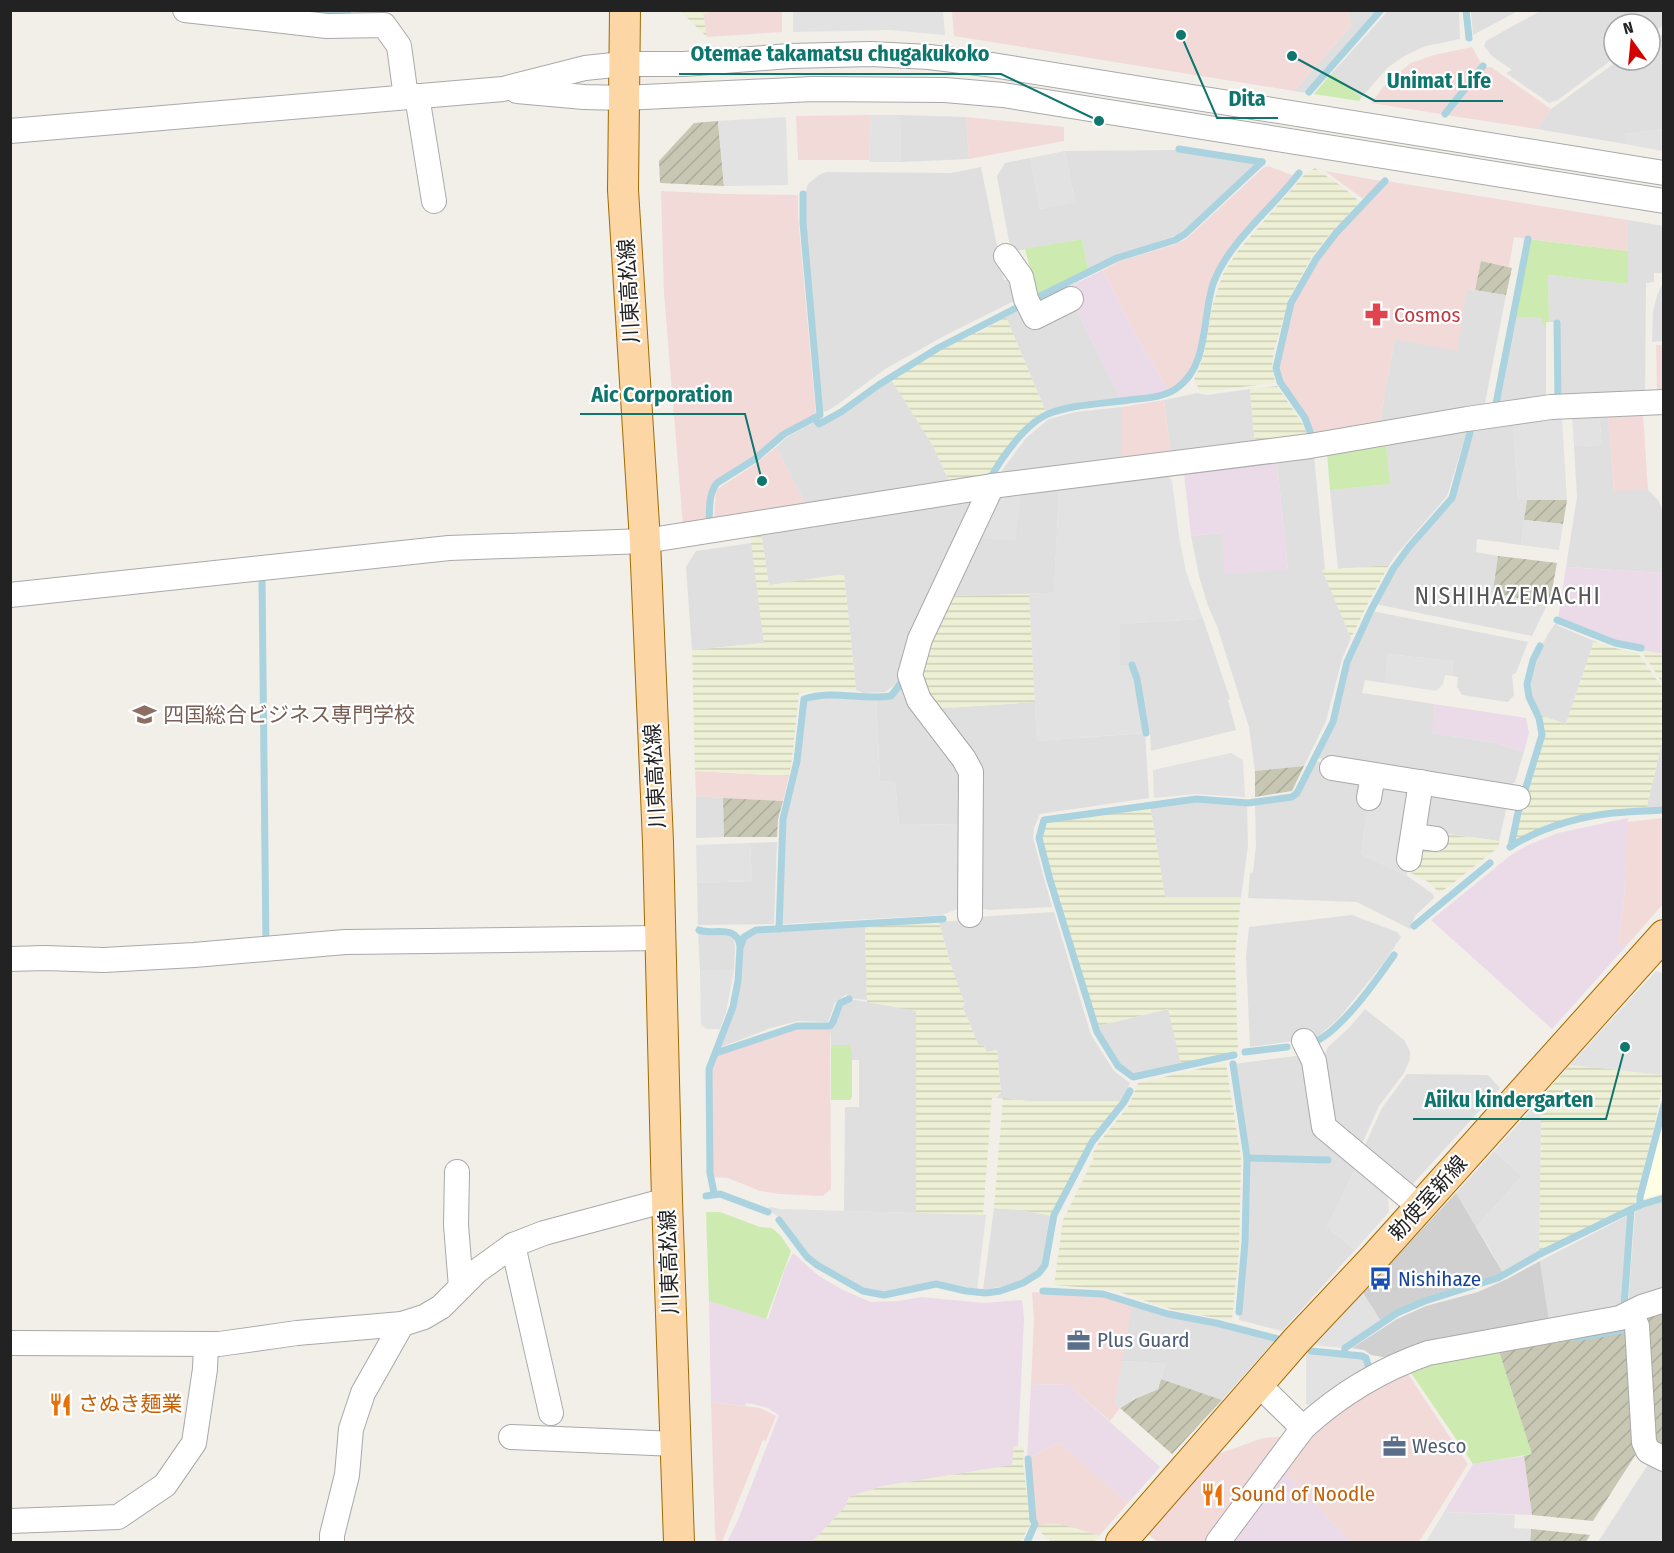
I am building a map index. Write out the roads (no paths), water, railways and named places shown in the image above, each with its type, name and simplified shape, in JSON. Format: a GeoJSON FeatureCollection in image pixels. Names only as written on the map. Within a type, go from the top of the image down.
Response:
{"type":"FeatureCollection","features":[{"type":"Feature","properties":{"kind":"main road","name":"川東高松線"},"geometry":{"type":"LineString","coordinates":[[626,10],[623,64],[623,190],[645,541],[658,842],[667,1200],[680,1542]]}},
{"type":"Feature","properties":{"kind":"main road","name":"勅使室新線"},"geometry":{"type":"LineString","coordinates":[[1121,1542],[1295,1343],[1664,935]]}},
{"type":"Feature","properties":{"kind":"street"},"geometry":{"type":"LineString","coordinates":[[185,10],[327,26],[384,25],[399,46],[434,201]]}},
{"type":"Feature","properties":{"kind":"street"},"geometry":{"type":"LineString","coordinates":[[10,131],[503,89],[585,68],[623,64],[684,64],[848,54],[929,57],[1664,173]]}},
{"type":"Feature","properties":{"kind":"street"},"geometry":{"type":"LineString","coordinates":[[503,89],[584,97],[623,98],[813,88],[945,90],[1003,95],[1664,201]]}},
{"type":"Feature","properties":{"kind":"street"},"geometry":{"type":"LineString","coordinates":[[1006,256],[1021,277],[1026,299],[1035,317],[1071,299]]}},
{"type":"Feature","properties":{"kind":"street"},"geometry":{"type":"LineString","coordinates":[[10,595],[449,548],[645,541],[992,486],[1310,446],[1551,407],[1664,402]]}},
{"type":"Feature","properties":{"kind":"street"},"geometry":{"type":"LineString","coordinates":[[970,915],[971,772],[964,759],[919,700],[910,675],[920,639],[992,486]]}},
{"type":"Feature","properties":{"kind":"street"},"geometry":{"type":"LineString","coordinates":[[1332,768],[1371,786],[1421,782],[1518,798]]}},
{"type":"Feature","properties":{"kind":"street"},"geometry":{"type":"LineString","coordinates":[[1420,845],[1421,782]]}},
{"type":"Feature","properties":{"kind":"street"},"geometry":{"type":"LineString","coordinates":[[10,959],[45,957],[104,960],[345,942],[660,938]]}},
{"type":"Feature","properties":{"kind":"street"},"geometry":{"type":"LineString","coordinates":[[1304,1041],[1314,1061],[1324,1128],[1420,1207]]}},
{"type":"Feature","properties":{"kind":"street"},"geometry":{"type":"LineString","coordinates":[[457,1172],[456,1225],[461,1287]]}},
{"type":"Feature","properties":{"kind":"street"},"geometry":{"type":"LineString","coordinates":[[10,1343],[206,1345],[297,1333],[402,1324],[424,1317],[441,1307],[477,1271],[513,1245],[544,1233],[667,1200]]}},
{"type":"Feature","properties":{"kind":"street"},"geometry":{"type":"LineString","coordinates":[[513,1245],[551,1413]]}},
{"type":"Feature","properties":{"kind":"street"},"geometry":{"type":"LineString","coordinates":[[1218,1542],[1304,1428],[1320,1413],[1374,1376],[1428,1353],[1620,1318],[1664,1300]]}},
{"type":"Feature","properties":{"kind":"street"},"geometry":{"type":"LineString","coordinates":[[1631,1313],[1637,1326],[1644,1442],[1648,1451],[1664,1459]]}},
{"type":"Feature","properties":{"kind":"street"},"geometry":{"type":"LineString","coordinates":[[332,1542],[347,1475],[351,1429],[363,1393],[402,1324]]}},
{"type":"Feature","properties":{"kind":"street"},"geometry":{"type":"LineString","coordinates":[[10,1521],[118,1517],[165,1485],[194,1443],[205,1369],[206,1345]]}},
{"type":"Feature","properties":{"kind":"street"},"geometry":{"type":"LineString","coordinates":[[1259,1385],[1304,1428]]}},
{"type":"Feature","properties":{"kind":"street"},"geometry":{"type":"LineString","coordinates":[[511,1437],[676,1444]]}},
{"type":"Feature","properties":{"kind":"waterway"},"geometry":{"type":"LineString","coordinates":[[295,11],[348,10]]}},
{"type":"Feature","properties":{"kind":"waterway"},"geometry":{"type":"LineString","coordinates":[[1309,92],[1381,10]]}},
{"type":"Feature","properties":{"kind":"waterway"},"geometry":{"type":"LineString","coordinates":[[1466,10],[1469,38]]}},
{"type":"Feature","properties":{"kind":"waterway"},"geometry":{"type":"LineString","coordinates":[[1445,114],[1483,66]]}},
{"type":"Feature","properties":{"kind":"waterway"},"geometry":{"type":"LineString","coordinates":[[1179,149],[1262,162]]}},
{"type":"Feature","properties":{"kind":"waterway"},"geometry":{"type":"LineString","coordinates":[[814,418],[819,424],[938,348],[1117,258],[1175,240],[1185,234],[1262,162]]}},
{"type":"Feature","properties":{"kind":"waterway"},"geometry":{"type":"LineString","coordinates":[[991,477],[1008,451],[1040,418],[1078,406],[1160,396],[1177,388],[1187,379],[1200,354],[1213,284],[1220,269],[1240,240],[1299,173]]}},
{"type":"Feature","properties":{"kind":"waterway"},"geometry":{"type":"LineString","coordinates":[[1312,437],[1305,418],[1280,382],[1276,368],[1291,303],[1316,259],[1336,233],[1385,181]]}},
{"type":"Feature","properties":{"kind":"waterway"},"geometry":{"type":"LineString","coordinates":[[709,523],[711,497],[717,483],[755,459],[784,434],[820,415],[803,223],[803,194]]}},
{"type":"Feature","properties":{"kind":"waterway"},"geometry":{"type":"LineString","coordinates":[[1495,409],[1528,239]]}},
{"type":"Feature","properties":{"kind":"waterway"},"geometry":{"type":"LineString","coordinates":[[1557,323],[1558,400]]}},
{"type":"Feature","properties":{"kind":"waterway"},"geometry":{"type":"LineString","coordinates":[[1234,1055],[1133,1077],[1118,1066],[1097,1032],[1050,880],[1039,838],[1044,820],[1196,799],[1248,803],[1292,797],[1297,793],[1333,722],[1347,662],[1371,610],[1393,569],[1452,498],[1471,429]]}},
{"type":"Feature","properties":{"kind":"waterway"},"geometry":{"type":"LineString","coordinates":[[262,579],[266,946]]}},
{"type":"Feature","properties":{"kind":"waterway"},"geometry":{"type":"LineString","coordinates":[[1557,620],[1615,643],[1641,648]]}},
{"type":"Feature","properties":{"kind":"waterway"},"geometry":{"type":"LineString","coordinates":[[1511,846],[1518,813],[1542,735],[1539,718],[1529,697],[1527,684],[1533,660],[1540,646]]}},
{"type":"Feature","properties":{"kind":"waterway"},"geometry":{"type":"LineString","coordinates":[[1132,665],[1137,679],[1146,733]]}},
{"type":"Feature","properties":{"kind":"waterway"},"geometry":{"type":"LineString","coordinates":[[779,929],[783,819],[797,761],[804,699],[826,695],[891,696],[905,678]]}},
{"type":"Feature","properties":{"kind":"waterway"},"geometry":{"type":"LineString","coordinates":[[1510,847],[1551,827],[1581,818],[1611,813],[1664,810]]}},
{"type":"Feature","properties":{"kind":"waterway"},"geometry":{"type":"LineString","coordinates":[[1414,926],[1490,863]]}},
{"type":"Feature","properties":{"kind":"waterway"},"geometry":{"type":"LineString","coordinates":[[714,1193],[710,1173],[709,1069],[733,1007],[738,981],[740,948],[744,937],[756,930],[943,919]]}},
{"type":"Feature","properties":{"kind":"waterway"},"geometry":{"type":"LineString","coordinates":[[699,930],[729,932],[738,939],[740,946]]}},
{"type":"Feature","properties":{"kind":"waterway"},"geometry":{"type":"LineString","coordinates":[[1310,1044],[1333,1030],[1345,1018],[1394,955]]}},
{"type":"Feature","properties":{"kind":"waterway"},"geometry":{"type":"LineString","coordinates":[[716,1053],[797,1026],[830,1026],[840,1003],[849,999]]}},
{"type":"Feature","properties":{"kind":"waterway"},"geometry":{"type":"LineString","coordinates":[[1245,1052],[1287,1047]]}},
{"type":"Feature","properties":{"kind":"waterway"},"geometry":{"type":"LineString","coordinates":[[1233,1064],[1247,1158],[1245,1242],[1239,1312]]}},
{"type":"Feature","properties":{"kind":"waterway"},"geometry":{"type":"LineString","coordinates":[[779,1220],[807,1257],[863,1291],[884,1295],[936,1284],[986,1293],[1023,1283],[1039,1273],[1045,1265],[1054,1215],[1092,1142],[1130,1091]]}},
{"type":"Feature","properties":{"kind":"waterway"},"geometry":{"type":"LineString","coordinates":[[1640,1205],[1640,1197],[1664,1105]]}},
{"type":"Feature","properties":{"kind":"waterway"},"geometry":{"type":"LineString","coordinates":[[1247,1158],[1328,1160]]}},
{"type":"Feature","properties":{"kind":"waterway"},"geometry":{"type":"LineString","coordinates":[[706,1196],[720,1194],[768,1212]]}},
{"type":"Feature","properties":{"kind":"waterway"},"geometry":{"type":"LineString","coordinates":[[1344,1354],[1345,1348],[1397,1313],[1425,1301],[1498,1278],[1540,1254],[1640,1205],[1664,1198]]}},
{"type":"Feature","properties":{"kind":"waterway"},"geometry":{"type":"LineString","coordinates":[[1624,1306],[1631,1210]]}},
{"type":"Feature","properties":{"kind":"waterway"},"geometry":{"type":"LineString","coordinates":[[1043,1291],[1103,1294],[1168,1314],[1216,1323],[1278,1339]]}},
{"type":"Feature","properties":{"kind":"waterway"},"geometry":{"type":"LineString","coordinates":[[1576,1338],[1630,1329]]}},
{"type":"Feature","properties":{"kind":"waterway"},"geometry":{"type":"LineString","coordinates":[[1311,1351],[1362,1356],[1366,1358],[1369,1368]]}},
{"type":"Feature","properties":{"kind":"waterway"},"geometry":{"type":"LineString","coordinates":[[1027,1542],[1035,1524],[1028,1459]]}},
{"type":"Feature","properties":{"kind":"place","name":"Dita"},"geometry":{"type":"Point","coordinates":[1181,35]}},
{"type":"Feature","properties":{"kind":"place","name":"Unimat Life"},"geometry":{"type":"Point","coordinates":[1292,56]}},
{"type":"Feature","properties":{"kind":"place","name":"Otemae takamatsu chugakukoko"},"geometry":{"type":"Point","coordinates":[1099,121]}},
{"type":"Feature","properties":{"kind":"place","name":"Cosmos"},"geometry":{"type":"Point","coordinates":[1376,315]}},
{"type":"Feature","properties":{"kind":"place","name":"Aic Corporation"},"geometry":{"type":"Point","coordinates":[762,481]}},
{"type":"Feature","properties":{"kind":"place","name":"四国総合ビジネス専門学校"},"geometry":{"type":"Point","coordinates":[145,715]}},
{"type":"Feature","properties":{"kind":"place","name":"Aiiku kindergarten"},"geometry":{"type":"Point","coordinates":[1625,1047]}},
{"type":"Feature","properties":{"kind":"place","name":"Nishihaze"},"geometry":{"type":"Point","coordinates":[1380,1279]}},
{"type":"Feature","properties":{"kind":"place","name":"Plus Guard"},"geometry":{"type":"Point","coordinates":[1079,1340]}},
{"type":"Feature","properties":{"kind":"place","name":"さぬき麺業"},"geometry":{"type":"Point","coordinates":[60,1404]}},
{"type":"Feature","properties":{"kind":"place","name":"Wesco"},"geometry":{"type":"Point","coordinates":[1394,1446]}},
{"type":"Feature","properties":{"kind":"place","name":"Sound of Noodle"},"geometry":{"type":"Point","coordinates":[1213,1494]}},
{"type":"Feature","properties":{"kind":"district","name":"NISHIHAZEMACHI"},"geometry":{"type":"Point","coordinates":[1508,596]}}]}
